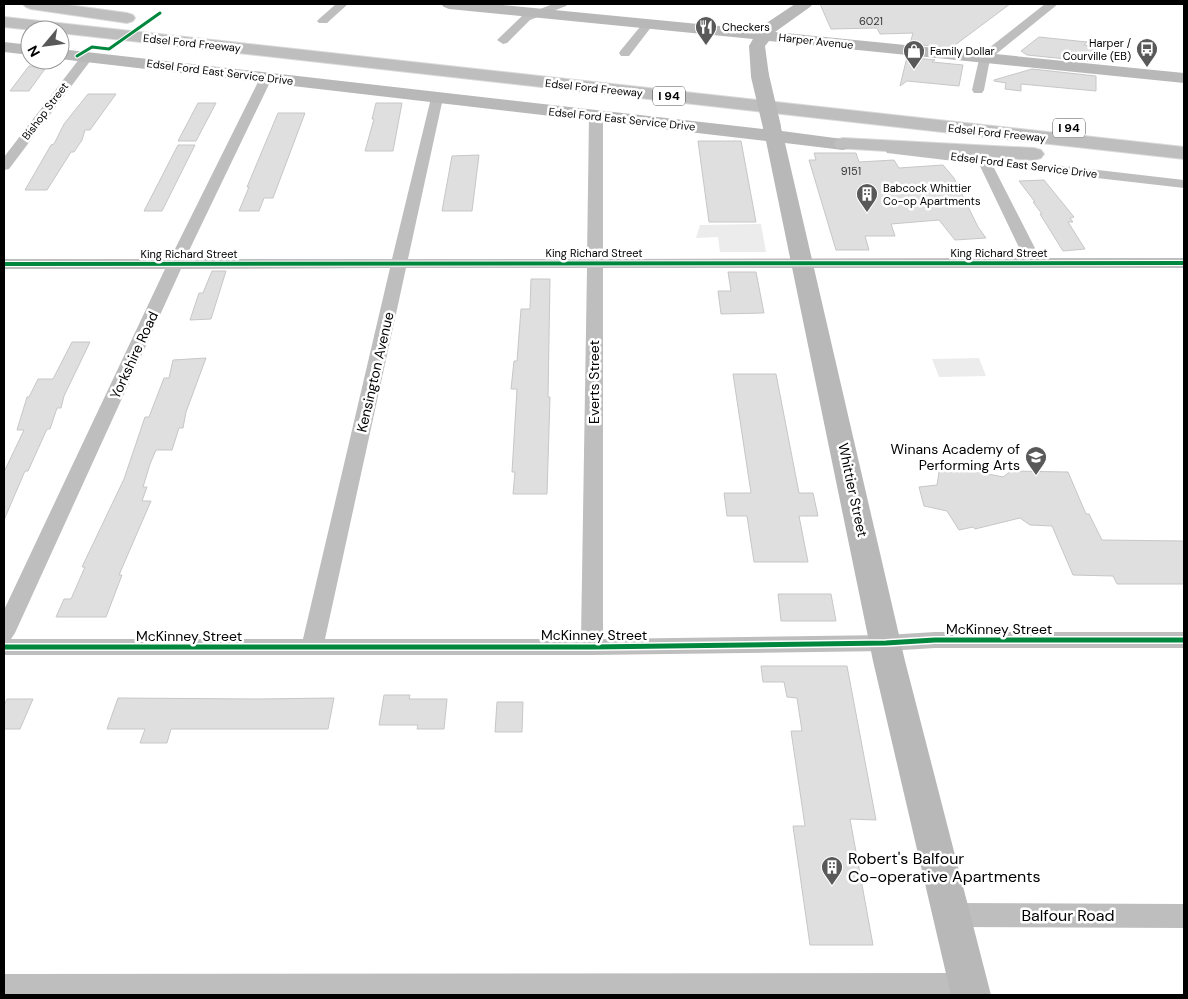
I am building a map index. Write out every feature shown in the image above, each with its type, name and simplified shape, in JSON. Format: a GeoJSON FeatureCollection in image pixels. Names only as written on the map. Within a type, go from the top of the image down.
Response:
{"type":"FeatureCollection","features":[{"type":"Feature","properties":{"kind":"highway"},"geometry":{"type":"LineString","coordinates":[[31,4],[168,24]]}},
{"type":"Feature","properties":{"kind":"highway","name":"Edsel Ford Freeway"},"geometry":{"type":"LineString","coordinates":[[4,11],[1184,141]]}},
{"type":"Feature","properties":{"kind":"highway","name":"Edsel Ford Freeway"},"geometry":{"type":"LineString","coordinates":[[4,22],[20,24]]}},
{"type":"Feature","properties":{"kind":"highway"},"geometry":{"type":"LineString","coordinates":[[4,27],[20,27]]}},
{"type":"Feature","properties":{"kind":"highway"},"geometry":{"type":"LineString","coordinates":[[186,27],[262,40]]}},
{"type":"Feature","properties":{"kind":"highway","name":"Edsel Ford Freeway"},"geometry":{"type":"LineString","coordinates":[[70,30],[1184,154]]}},
{"type":"Feature","properties":{"kind":"highway"},"geometry":{"type":"LineString","coordinates":[[843,144],[1184,164]]}},
{"type":"Feature","properties":{"kind":"street"},"geometry":{"type":"LineString","coordinates":[[323,21],[342,4]]}},
{"type":"Feature","properties":{"kind":"street","name":"Harper Avenue"},"geometry":{"type":"LineString","coordinates":[[448,4],[1184,78]]}},
{"type":"Feature","properties":{"kind":"street"},"geometry":{"type":"LineString","coordinates":[[503,40],[526,18],[537,12],[562,4]]}},
{"type":"Feature","properties":{"kind":"street","name":"Whittier Street"},"geometry":{"type":"LineString","coordinates":[[805,4],[771,27],[757,46],[760,76],[886,643],[969,991]]}},
{"type":"Feature","properties":{"kind":"street"},"geometry":{"type":"LineString","coordinates":[[978,90],[984,58],[1052,4]]}},
{"type":"Feature","properties":{"kind":"street"},"geometry":{"type":"LineString","coordinates":[[625,53],[648,24]]}},
{"type":"Feature","properties":{"kind":"street"},"geometry":{"type":"LineString","coordinates":[[4,47],[20,49]]}},
{"type":"Feature","properties":{"kind":"street","name":"Edsel Ford East Service Drive"},"geometry":{"type":"LineString","coordinates":[[70,55],[596,116],[773,132],[843,144],[1184,184]]}},
{"type":"Feature","properties":{"kind":"street","name":"Bishop Street"},"geometry":{"type":"LineString","coordinates":[[4,166],[86,57]]}},
{"type":"Feature","properties":{"kind":"street","name":"Yorkshire Road"},"geometry":{"type":"LineString","coordinates":[[4,633],[176,263],[266,78]]}},
{"type":"Feature","properties":{"kind":"street","name":"Kensington Avenue"},"geometry":{"type":"LineString","coordinates":[[312,647],[437,98]]}},
{"type":"Feature","properties":{"kind":"street","name":"Everts Street"},"geometry":{"type":"LineString","coordinates":[[592,647],[596,116]]}},
{"type":"Feature","properties":{"kind":"street"},"geometry":{"type":"LineString","coordinates":[[984,161],[1034,263]]}},
{"type":"Feature","properties":{"kind":"street","name":"King Richard Street"},"geometry":{"type":"LineString","coordinates":[[4,264],[1184,263]]}},
{"type":"Feature","properties":{"kind":"street","name":"McKinney Street"},"geometry":{"type":"LineString","coordinates":[[4,647],[592,647],[886,643],[936,640],[1184,640]]}},
{"type":"Feature","properties":{"kind":"street","name":"Balfour Road"},"geometry":{"type":"LineString","coordinates":[[952,915],[1184,916]]}},
{"type":"Feature","properties":{"kind":"street"},"geometry":{"type":"LineString","coordinates":[[4,987],[969,991]]}},
{"type":"Feature","properties":{"kind":"shaded area"},"geometry":{"type":"Polygon","coordinates":[[[761,224],[766,252],[720,252],[718,237],[696,238],[700,225],[761,224]]]}},
{"type":"Feature","properties":{"kind":"shaded area"},"geometry":{"type":"Polygon","coordinates":[[[979,358],[986,376],[939,377],[932,359],[979,358]]]}},
{"type":"Feature","properties":{"kind":"building"},"geometry":{"type":"Polygon","coordinates":[[[820,4],[1010,4],[951,48],[910,44],[913,33],[880,34],[877,28],[831,29],[820,4]]]}},
{"type":"Feature","properties":{"kind":"building"},"geometry":{"type":"Polygon","coordinates":[[[1039,37],[1087,42],[1084,45],[1095,46],[1096,62],[1027,55],[1021,51],[1039,37]]]}},
{"type":"Feature","properties":{"kind":"building"},"geometry":{"type":"Polygon","coordinates":[[[907,57],[963,65],[959,86],[907,81],[900,86],[907,57]]]}},
{"type":"Feature","properties":{"kind":"building"},"geometry":{"type":"Polygon","coordinates":[[[1032,69],[1096,76],[1096,91],[1021,84],[1021,91],[1005,89],[1006,83],[994,81],[1032,69]]]}},
{"type":"Feature","properties":{"kind":"building"},"geometry":{"type":"Polygon","coordinates":[[[26,70],[44,70],[29,91],[10,91],[26,70]]]}},
{"type":"Feature","properties":{"kind":"building"},"geometry":{"type":"Polygon","coordinates":[[[88,94],[116,94],[90,130],[85,130],[82,140],[74,152],[71,152],[47,190],[25,190],[51,145],[54,144],[64,124],[88,94]]]}},
{"type":"Feature","properties":{"kind":"building"},"geometry":{"type":"Polygon","coordinates":[[[198,103],[216,103],[196,141],[178,141],[198,103]]]}},
{"type":"Feature","properties":{"kind":"building"},"geometry":{"type":"Polygon","coordinates":[[[376,103],[402,103],[393,151],[365,151],[374,119],[372,119],[376,103]]]}},
{"type":"Feature","properties":{"kind":"building"},"geometry":{"type":"Polygon","coordinates":[[[278,113],[305,113],[273,198],[264,198],[259,211],[239,211],[249,187],[247,187],[278,113]]]}},
{"type":"Feature","properties":{"kind":"building"},"geometry":{"type":"Polygon","coordinates":[[[698,141],[741,141],[756,222],[709,222],[698,141]]]}},
{"type":"Feature","properties":{"kind":"building"},"geometry":{"type":"Polygon","coordinates":[[[178,145],[195,145],[162,211],[144,211],[178,145]]]}},
{"type":"Feature","properties":{"kind":"building"},"geometry":{"type":"Polygon","coordinates":[[[814,153],[856,153],[859,162],[894,160],[899,168],[943,165],[954,178],[978,227],[986,238],[955,240],[939,220],[891,224],[895,236],[865,236],[869,250],[836,250],[809,160],[816,160],[814,153]]]}},
{"type":"Feature","properties":{"kind":"building"},"geometry":{"type":"Polygon","coordinates":[[[479,155],[472,211],[442,211],[452,156],[479,155]]]}},
{"type":"Feature","properties":{"kind":"building"},"geometry":{"type":"Polygon","coordinates":[[[1044,180],[1074,217],[1070,218],[1073,222],[1068,222],[1085,249],[1063,251],[1033,202],[1035,202],[1019,181],[1044,180]]]}},
{"type":"Feature","properties":{"kind":"building"},"geometry":{"type":"Polygon","coordinates":[[[212,271],[226,271],[211,319],[190,320],[199,293],[203,293],[212,271]]]}},
{"type":"Feature","properties":{"kind":"building"},"geometry":{"type":"Polygon","coordinates":[[[728,272],[756,272],[764,313],[721,314],[718,291],[731,291],[728,272]]]}},
{"type":"Feature","properties":{"kind":"building"},"geometry":{"type":"Polygon","coordinates":[[[531,279],[550,279],[548,397],[550,397],[547,494],[513,494],[515,472],[512,472],[517,389],[511,389],[514,361],[517,361],[521,309],[530,309],[531,279]]]}},
{"type":"Feature","properties":{"kind":"building"},"geometry":{"type":"Polygon","coordinates":[[[72,342],[90,342],[64,396],[61,408],[57,408],[50,429],[47,429],[28,471],[25,471],[4,520],[4,472],[24,430],[17,430],[27,397],[29,397],[38,379],[53,379],[72,342]]]}},
{"type":"Feature","properties":{"kind":"building"},"geometry":{"type":"Polygon","coordinates":[[[206,358],[186,412],[183,428],[179,428],[172,450],[156,450],[150,464],[143,487],[147,487],[142,501],[151,501],[119,575],[122,575],[106,617],[56,617],[64,599],[71,599],[85,567],[82,567],[124,479],[145,417],[149,417],[164,378],[169,378],[173,360],[206,358]]]}},
{"type":"Feature","properties":{"kind":"building"},"geometry":{"type":"Polygon","coordinates":[[[733,374],[776,374],[799,493],[813,493],[818,516],[799,516],[808,562],[754,562],[747,516],[727,516],[724,493],[751,493],[733,374]]]}},
{"type":"Feature","properties":{"kind":"building"},"geometry":{"type":"Polygon","coordinates":[[[940,466],[1003,477],[1011,471],[1068,472],[1086,514],[1089,514],[1102,540],[1184,541],[1184,584],[1117,584],[1113,576],[1073,575],[1052,526],[1030,525],[1020,518],[975,529],[973,527],[959,530],[947,511],[924,506],[919,487],[937,485],[940,466]]]}},
{"type":"Feature","properties":{"kind":"building"},"geometry":{"type":"Polygon","coordinates":[[[778,594],[831,594],[836,621],[781,621],[778,594]]]}},
{"type":"Feature","properties":{"kind":"building"},"geometry":{"type":"Polygon","coordinates":[[[761,666],[847,666],[876,820],[850,819],[873,945],[810,945],[793,826],[805,826],[791,731],[802,731],[797,698],[787,697],[784,682],[763,682],[761,666]]]}},
{"type":"Feature","properties":{"kind":"building"},"geometry":{"type":"Polygon","coordinates":[[[384,695],[410,695],[409,699],[447,699],[444,729],[417,729],[418,725],[379,725],[384,695]]]}},
{"type":"Feature","properties":{"kind":"building"},"geometry":{"type":"Polygon","coordinates":[[[118,698],[334,698],[328,729],[171,729],[167,743],[140,743],[145,729],[107,729],[118,698]]]}},
{"type":"Feature","properties":{"kind":"building"},"geometry":{"type":"Polygon","coordinates":[[[7,699],[33,699],[20,729],[4,729],[4,705],[7,699]]]}},
{"type":"Feature","properties":{"kind":"building"},"geometry":{"type":"Polygon","coordinates":[[[497,702],[523,702],[522,732],[495,732],[497,702]]]}},
{"type":"Feature","properties":{"kind":"cycle path"},"geometry":{"type":"LineString","coordinates":[[77,56],[92,47],[109,49],[160,13]]}},
{"type":"Feature","properties":{"kind":"cycle path"},"geometry":{"type":"LineString","coordinates":[[4,264],[1184,263]]}},
{"type":"Feature","properties":{"kind":"cycle path"},"geometry":{"type":"LineString","coordinates":[[4,647],[592,647],[886,643],[935,640],[1184,640]]}},
{"type":"Feature","properties":{"kind":"place","name":"Checkers"},"geometry":{"type":"Point","coordinates":[706,46]}},
{"type":"Feature","properties":{"kind":"place","name":"Harper / Courville (EB)"},"geometry":{"type":"Point","coordinates":[1147,68]}},
{"type":"Feature","properties":{"kind":"place","name":"Family Dollar"},"geometry":{"type":"Point","coordinates":[914,70]}},
{"type":"Feature","properties":{"kind":"place","name":"Babcock Whittier Co-op Apartments"},"geometry":{"type":"Point","coordinates":[867,213]}},
{"type":"Feature","properties":{"kind":"place","name":"Winans Academy of Performing Arts"},"geometry":{"type":"Point","coordinates":[1036,476]}},
{"type":"Feature","properties":{"kind":"place","name":"Robert's Balfour Co-operative Apartments"},"geometry":{"type":"Point","coordinates":[832,886]}}]}
